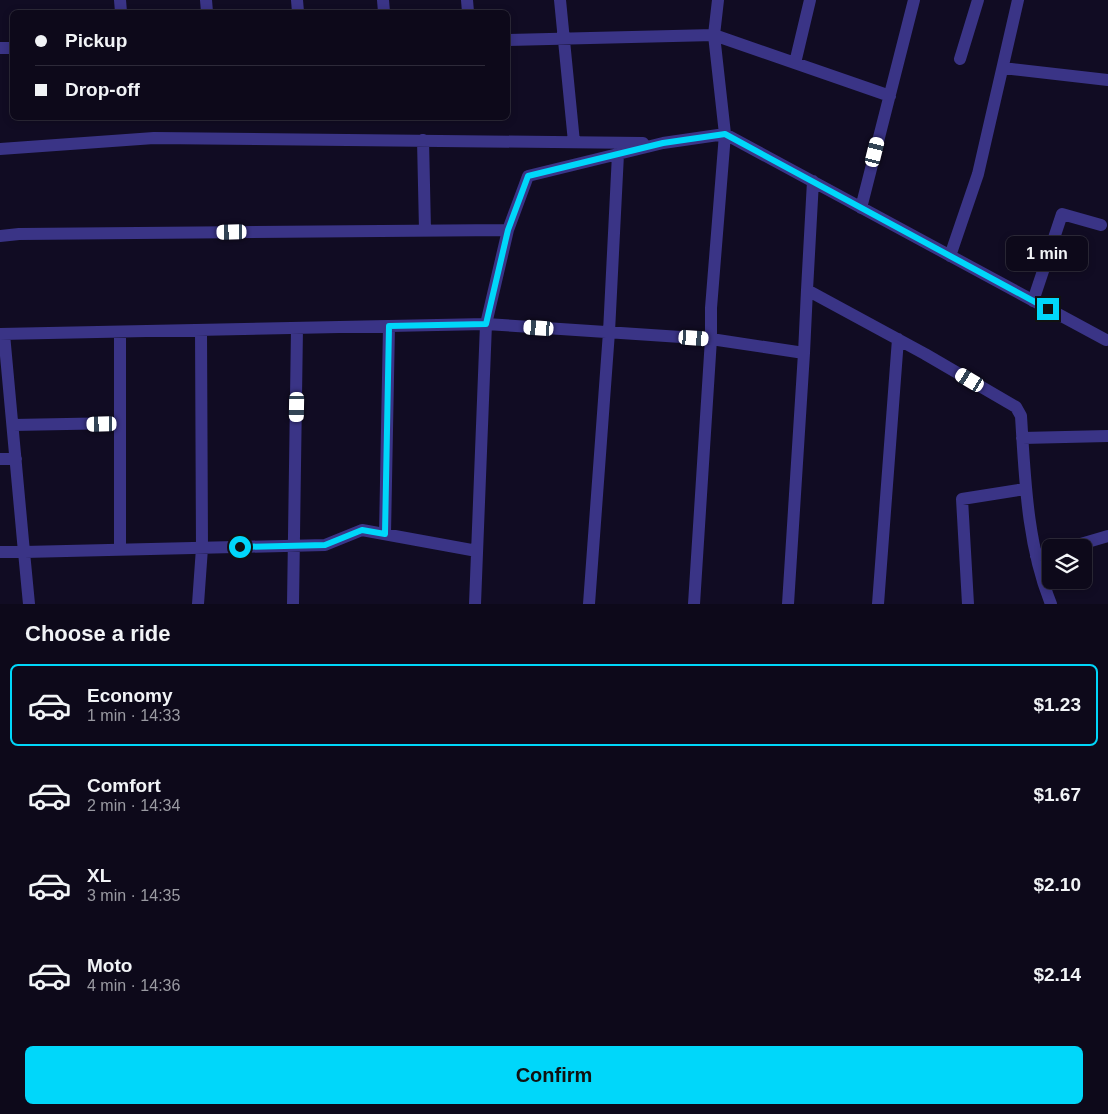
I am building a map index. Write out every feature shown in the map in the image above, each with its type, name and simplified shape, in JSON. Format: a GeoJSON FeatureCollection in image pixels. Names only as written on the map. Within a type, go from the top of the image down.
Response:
{"type":"FeatureCollection","features":[{"type":"Feature","properties":{"kind":"street"},"geometry":{"type":"LineString","coordinates":[[560,0],[574,142]]}},
{"type":"Feature","properties":{"kind":"street"},"geometry":{"type":"LineString","coordinates":[[694,604],[711,339],[711,308],[725,134],[714,35],[718,0]]}},
{"type":"Feature","properties":{"kind":"street"},"geometry":{"type":"LineString","coordinates":[[795,63],[810,0]]}},
{"type":"Feature","properties":{"kind":"street"},"geometry":{"type":"LineString","coordinates":[[861,208],[914,0]]}},
{"type":"Feature","properties":{"kind":"street"},"geometry":{"type":"LineString","coordinates":[[960,59],[978,0]]}},
{"type":"Feature","properties":{"kind":"street"},"geometry":{"type":"LineString","coordinates":[[950,256],[978,174],[1018,0]]}},
{"type":"Feature","properties":{"kind":"street"},"geometry":{"type":"LineString","coordinates":[[510,40],[714,35],[890,96]]}},
{"type":"Feature","properties":{"kind":"street"},"geometry":{"type":"LineString","coordinates":[[1002,68],[1108,80]]}},
{"type":"Feature","properties":{"kind":"street"},"geometry":{"type":"LineString","coordinates":[[475,604],[486,324],[508,230],[528,176],[663,143],[725,134],[1106,340]]}},
{"type":"Feature","properties":{"kind":"street"},"geometry":{"type":"LineString","coordinates":[[0,149],[154,138],[663,143]]}},
{"type":"Feature","properties":{"kind":"street"},"geometry":{"type":"LineString","coordinates":[[423,140],[425,230]]}},
{"type":"Feature","properties":{"kind":"street"},"geometry":{"type":"LineString","coordinates":[[589,604],[609,332],[618,154]]}},
{"type":"Feature","properties":{"kind":"street"},"geometry":{"type":"LineString","coordinates":[[788,604],[804,354],[812,181]]}},
{"type":"Feature","properties":{"kind":"street"},"geometry":{"type":"LineString","coordinates":[[1033,301],[1062,214],[1101,225]]}},
{"type":"Feature","properties":{"kind":"street"},"geometry":{"type":"LineString","coordinates":[[0,236],[19,234],[508,230]]}},
{"type":"Feature","properties":{"kind":"street"},"geometry":{"type":"LineString","coordinates":[[807,290],[898,339],[1016,407],[1021,416],[1025,489],[1036,556],[1051,604]]}},
{"type":"Feature","properties":{"kind":"street"},"geometry":{"type":"LineString","coordinates":[[29,604],[13,425],[2,334],[486,324],[711,339],[804,354]]}},
{"type":"Feature","properties":{"kind":"street"},"geometry":{"type":"LineString","coordinates":[[385,534],[389,326]]}},
{"type":"Feature","properties":{"kind":"street"},"geometry":{"type":"LineString","coordinates":[[293,604],[297,328]]}},
{"type":"Feature","properties":{"kind":"street"},"geometry":{"type":"LineString","coordinates":[[198,604],[202,548],[201,330]]}},
{"type":"Feature","properties":{"kind":"street"},"geometry":{"type":"LineString","coordinates":[[120,332],[120,550]]}},
{"type":"Feature","properties":{"kind":"street"},"geometry":{"type":"LineString","coordinates":[[878,604],[898,339]]}},
{"type":"Feature","properties":{"kind":"street"},"geometry":{"type":"LineString","coordinates":[[13,425],[120,423]]}},
{"type":"Feature","properties":{"kind":"street"},"geometry":{"type":"LineString","coordinates":[[1022,438],[1108,436]]}},
{"type":"Feature","properties":{"kind":"street"},"geometry":{"type":"LineString","coordinates":[[0,459],[16,459]]}},
{"type":"Feature","properties":{"kind":"street"},"geometry":{"type":"LineString","coordinates":[[968,604],[962,499],[1025,489]]}},
{"type":"Feature","properties":{"kind":"street"},"geometry":{"type":"LineString","coordinates":[[0,552],[325,545],[362,530],[477,551]]}},
{"type":"Feature","properties":{"kind":"street"},"geometry":{"type":"LineString","coordinates":[[1092,541],[1108,536]]}},
{"type":"Feature","properties":{"kind":"street"},"geometry":{"type":"LineString","coordinates":[[1036,556],[1042,554]]}},
{"type":"Feature","properties":{"kind":"route"},"geometry":{"type":"LineString","coordinates":[[240,547],[325,545],[362,530],[385,534],[389,326],[486,324],[508,230],[528,176],[663,143],[725,134],[1048,309]]}}]}
